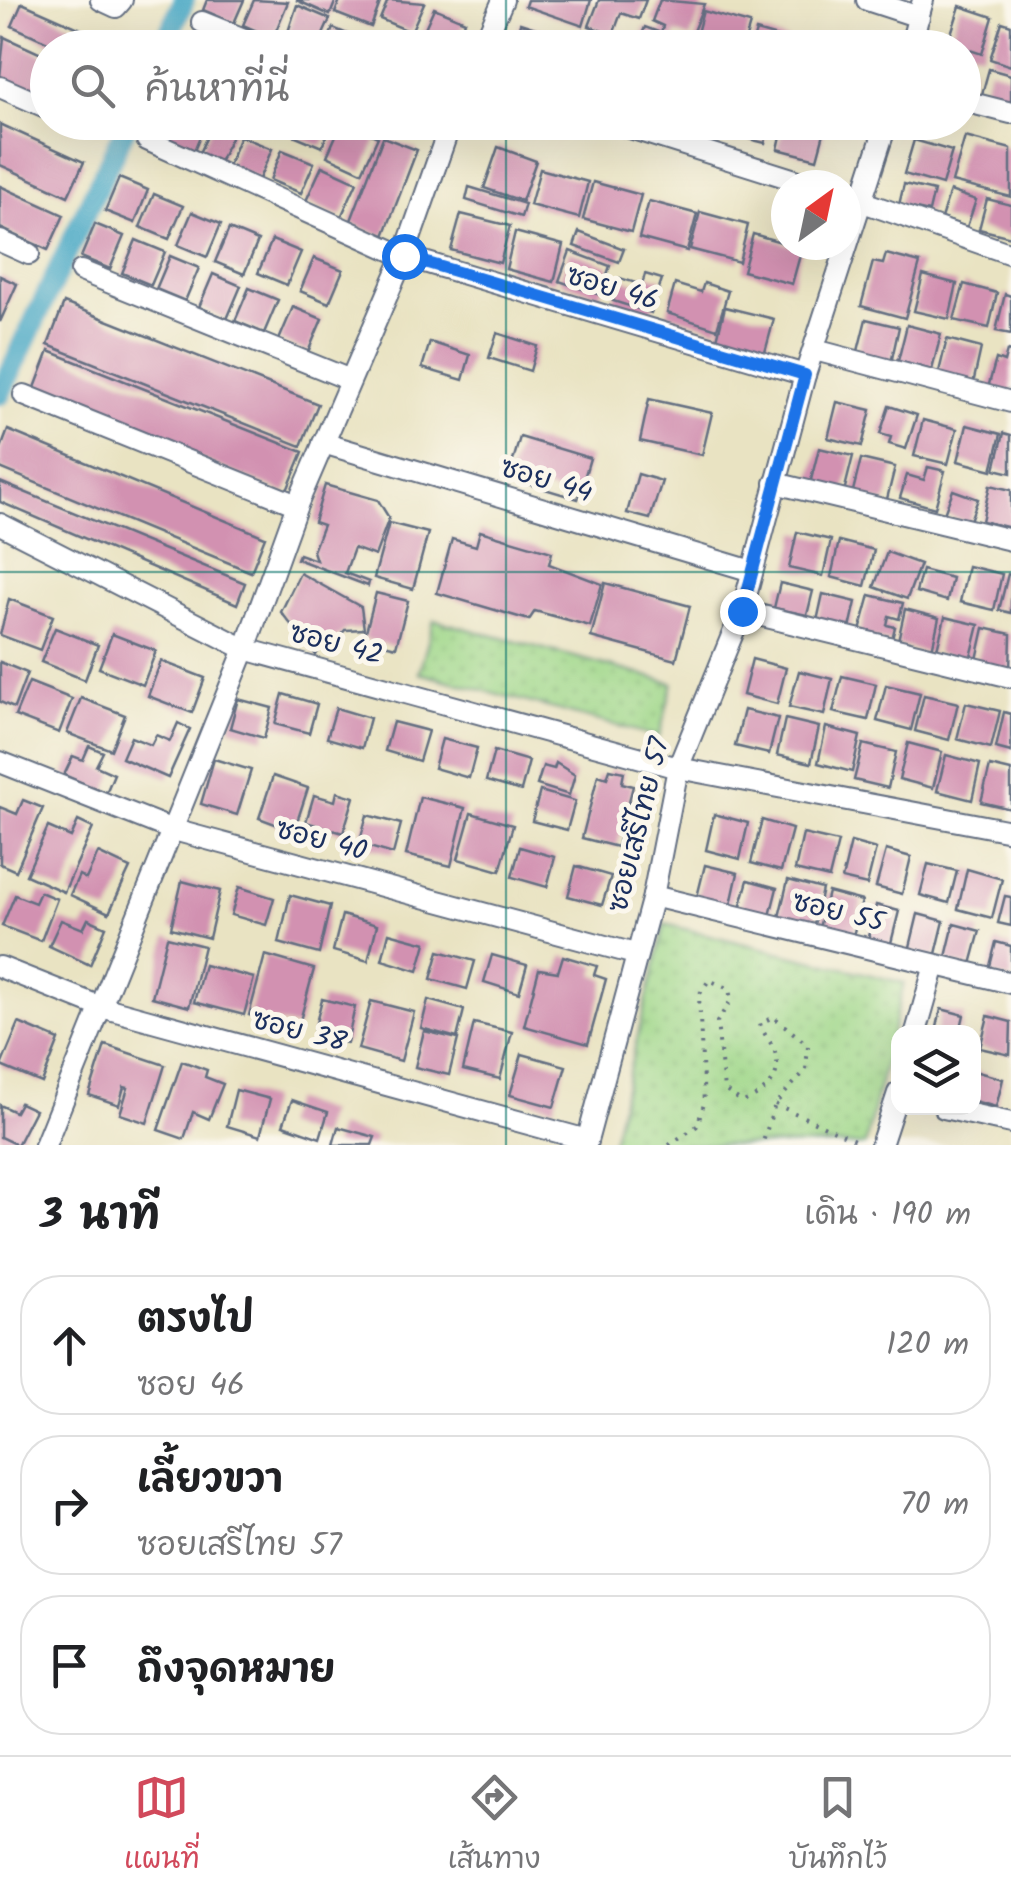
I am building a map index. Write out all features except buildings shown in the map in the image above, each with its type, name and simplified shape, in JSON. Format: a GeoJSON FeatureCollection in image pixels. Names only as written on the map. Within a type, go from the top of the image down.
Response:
{"type":"FeatureCollection","features":[{"type":"Feature","properties":{"kind":"street"},"geometry":{"type":"LineString","coordinates":[[100,0],[116,7],[122,0]]}},
{"type":"Feature","properties":{"kind":"street"},"geometry":{"type":"LineString","coordinates":[[490,30],[502,0]]}},
{"type":"Feature","properties":{"kind":"street"},"geometry":{"type":"LineString","coordinates":[[867,0],[921,8]]}},
{"type":"Feature","properties":{"kind":"street"},"geometry":{"type":"LineString","coordinates":[[202,22],[222,30]]}},
{"type":"Feature","properties":{"kind":"street"},"geometry":{"type":"LineString","coordinates":[[0,87],[30,100]]}},
{"type":"Feature","properties":{"kind":"street"},"geometry":{"type":"LineString","coordinates":[[981,105],[1011,113]]}},
{"type":"Feature","properties":{"kind":"street","name":"ซอย 46"},"geometry":{"type":"LineString","coordinates":[[147,140],[404,256],[805,375]]}},
{"type":"Feature","properties":{"kind":"street"},"geometry":{"type":"LineString","coordinates":[[44,1145],[246,648],[297,504],[404,256],[445,140]]}},
{"type":"Feature","properties":{"kind":"street"},"geometry":{"type":"LineString","coordinates":[[668,140],[771,172]]}},
{"type":"Feature","properties":{"kind":"street","name":"ซอยเสรีไทย 57"},"geometry":{"type":"LineString","coordinates":[[861,183],[879,140]]}},
{"type":"Feature","properties":{"kind":"street"},"geometry":{"type":"LineString","coordinates":[[861,201],[1011,254]]}},
{"type":"Feature","properties":{"kind":"street"},"geometry":{"type":"LineString","coordinates":[[0,241],[29,254]]}},
{"type":"Feature","properties":{"kind":"street","name":"ซอยเสรีไทย 57"},"geometry":{"type":"LineString","coordinates":[[587,1142],[653,896],[678,768],[742,611],[838,260]]}},
{"type":"Feature","properties":{"kind":"street"},"geometry":{"type":"LineString","coordinates":[[82,271],[348,379]]}},
{"type":"Feature","properties":{"kind":"street"},"geometry":{"type":"LineString","coordinates":[[815,350],[1011,402]]}},
{"type":"Feature","properties":{"kind":"street"},"geometry":{"type":"LineString","coordinates":[[24,395],[297,504]]}},
{"type":"Feature","properties":{"kind":"street","name":"ซอย 44"},"geometry":{"type":"LineString","coordinates":[[323,443],[752,571]]}},
{"type":"Feature","properties":{"kind":"street"},"geometry":{"type":"LineString","coordinates":[[774,483],[1011,540]]}},
{"type":"Feature","properties":{"kind":"street","name":"ซอย 42"},"geometry":{"type":"LineString","coordinates":[[0,524],[246,648],[678,768],[1011,830]]}},
{"type":"Feature","properties":{"kind":"street"},"geometry":{"type":"LineString","coordinates":[[742,611],[1011,677]]}},
{"type":"Feature","properties":{"kind":"street","name":"ซอย 40"},"geometry":{"type":"LineString","coordinates":[[0,762],[170,829],[635,954]]}},
{"type":"Feature","properties":{"kind":"street","name":"ซอย 55"},"geometry":{"type":"LineString","coordinates":[[653,896],[1011,983]]}},
{"type":"Feature","properties":{"kind":"street"},"geometry":{"type":"LineString","coordinates":[[918,1025],[935,965]]}},
{"type":"Feature","properties":{"kind":"street","name":"ซอย 38"},"geometry":{"type":"LineString","coordinates":[[0,966],[98,1006],[587,1142]]}},
{"type":"Feature","properties":{"kind":"street"},"geometry":{"type":"LineString","coordinates":[[881,1145],[891,1115]]}},
{"type":"Feature","properties":{"kind":"street"},"geometry":{"type":"LineString","coordinates":[[975,1115],[1011,1123]]}},
{"type":"Feature","properties":{"kind":"path"},"geometry":{"type":"LineString","coordinates":[[669,1145],[697,1126],[704,1104],[699,995],[709,980],[730,989],[731,1000],[717,1022],[724,1090],[743,1102],[764,1093],[774,1078],[776,1053],[760,1023],[774,1017],[808,1045],[806,1070],[775,1104],[762,1145]]}},
{"type":"Feature","properties":{"kind":"path"},"geometry":{"type":"LineString","coordinates":[[775,1104],[865,1145]]}},
{"type":"Feature","properties":{"kind":"green space"},"geometry":{"type":"Polygon","coordinates":[[[434,620],[673,683],[659,737],[419,673],[434,620]]]}},
{"type":"Feature","properties":{"kind":"green space"},"geometry":{"type":"Polygon","coordinates":[[[665,924],[904,983],[865,1145],[611,1145],[665,924]]]}},
{"type":"Feature","properties":{"kind":"waterway"},"geometry":{"type":"LineString","coordinates":[[171,30],[184,0]]}},
{"type":"Feature","properties":{"kind":"waterway"},"geometry":{"type":"LineString","coordinates":[[0,394],[120,140]]}},
{"type":"Feature","properties":{"kind":"route"},"geometry":{"type":"LineString","coordinates":[[404,256],[805,375],[742,611]]}}]}
